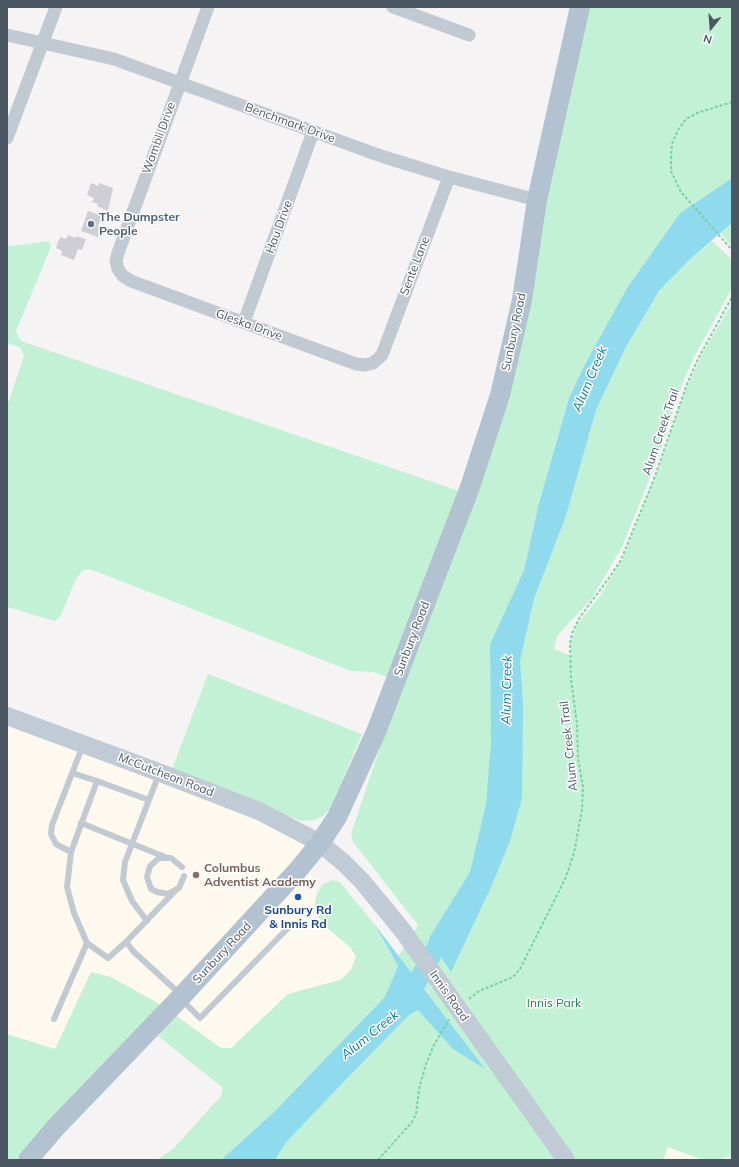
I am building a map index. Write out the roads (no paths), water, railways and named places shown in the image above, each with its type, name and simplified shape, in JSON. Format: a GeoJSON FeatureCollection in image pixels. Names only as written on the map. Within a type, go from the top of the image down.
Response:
{"type":"FeatureCollection","features":[{"type":"Feature","properties":{"kind":"main road","name":"Sunbury Road"},"geometry":{"type":"LineString","coordinates":[[28,1160],[91,1090],[181,997],[298,870],[320,843],[337,817],[376,732],[474,473],[502,388],[522,300],[537,200],[580,7]]}},
{"type":"Feature","properties":{"kind":"main road","name":"McCutcheon Road"},"geometry":{"type":"LineString","coordinates":[[7,716],[159,772],[259,811],[320,843]]}},
{"type":"Feature","properties":{"kind":"main road","name":"Innis Road"},"geometry":{"type":"LineString","coordinates":[[320,843],[344,863],[375,896],[403,931],[566,1160]]}},
{"type":"Feature","properties":{"kind":"street"},"geometry":{"type":"LineString","coordinates":[[7,138],[56,7]]}},
{"type":"Feature","properties":{"kind":"street","name":"Wambli Drive"},"geometry":{"type":"LineString","coordinates":[[118,269],[116,261],[118,252],[179,82],[208,7]]}},
{"type":"Feature","properties":{"kind":"street"},"geometry":{"type":"LineString","coordinates":[[394,7],[469,35]]}},
{"type":"Feature","properties":{"kind":"street","name":"Benchmark Drive"},"geometry":{"type":"LineString","coordinates":[[7,35],[114,59],[381,156],[449,177],[537,200]]}},
{"type":"Feature","properties":{"kind":"street","name":"Hau Drive"},"geometry":{"type":"LineString","coordinates":[[244,322],[313,132]]}},
{"type":"Feature","properties":{"kind":"street","name":"Sente Lane"},"geometry":{"type":"LineString","coordinates":[[382,355],[449,177]]}},
{"type":"Feature","properties":{"kind":"street","name":"Gleska Drive"},"geometry":{"type":"LineString","coordinates":[[118,269],[131,281],[356,364],[365,366],[373,363],[382,355]]}},
{"type":"Feature","properties":{"kind":"lane"},"geometry":{"type":"LineString","coordinates":[[71,852],[56,844],[52,834],[52,824],[84,744]]}},
{"type":"Feature","properties":{"kind":"lane"},"geometry":{"type":"LineString","coordinates":[[147,921],[132,902],[123,880],[125,862],[159,772]]}},
{"type":"Feature","properties":{"kind":"lane"},"geometry":{"type":"LineString","coordinates":[[72,773],[149,800]]}},
{"type":"Feature","properties":{"kind":"lane"},"geometry":{"type":"LineString","coordinates":[[97,782],[71,852],[67,887],[74,914],[87,943],[108,958],[126,942],[174,892],[182,883],[184,876]]}},
{"type":"Feature","properties":{"kind":"lane"},"geometry":{"type":"LineString","coordinates":[[81,824],[177,861],[182,867]]}},
{"type":"Feature","properties":{"kind":"lane"},"geometry":{"type":"LineString","coordinates":[[165,857],[154,861],[150,866],[147,877],[152,888],[156,892],[168,894],[174,892]]}},
{"type":"Feature","properties":{"kind":"lane"},"geometry":{"type":"LineString","coordinates":[[126,942],[134,952],[181,997],[200,1018],[288,928]]}},
{"type":"Feature","properties":{"kind":"lane"},"geometry":{"type":"LineString","coordinates":[[54,1019],[87,943]]}},
{"type":"Feature","properties":{"kind":"water"},"geometry":{"type":"Polygon","coordinates":[[[732,178],[732,223],[689,260],[659,291],[626,347],[596,410],[566,516],[534,599],[520,661],[523,702],[522,798],[510,841],[492,885],[451,972],[429,938],[470,872],[486,804],[491,743],[490,644],[524,570],[539,503],[569,398],[585,364],[627,288],[680,213],[732,178]]]}},
{"type":"Feature","properties":{"kind":"water"},"geometry":{"type":"Polygon","coordinates":[[[375,925],[485,1069],[453,1049],[418,1010],[410,1014],[287,1141],[275,1160],[221,1160],[274,1112],[385,997],[398,966],[375,925]]]}},
{"type":"Feature","properties":{"kind":"waterway","name":"Alum Creek"},"geometry":{"type":"LineString","coordinates":[[406,1002],[448,926]]}},
{"type":"Feature","properties":{"kind":"place","name":"The Dumpster People"},"geometry":{"type":"Point","coordinates":[91,224]}},
{"type":"Feature","properties":{"kind":"place","name":"Columbus Adventist Academy"},"geometry":{"type":"Point","coordinates":[196,875]}},
{"type":"Feature","properties":{"kind":"place","name":"Sunbury Rd & Innis Rd"},"geometry":{"type":"Point","coordinates":[298,897]}},
{"type":"Feature","properties":{"kind":"park label","name":"Innis Park"},"geometry":{"type":"Point","coordinates":[554,1003]}}]}
